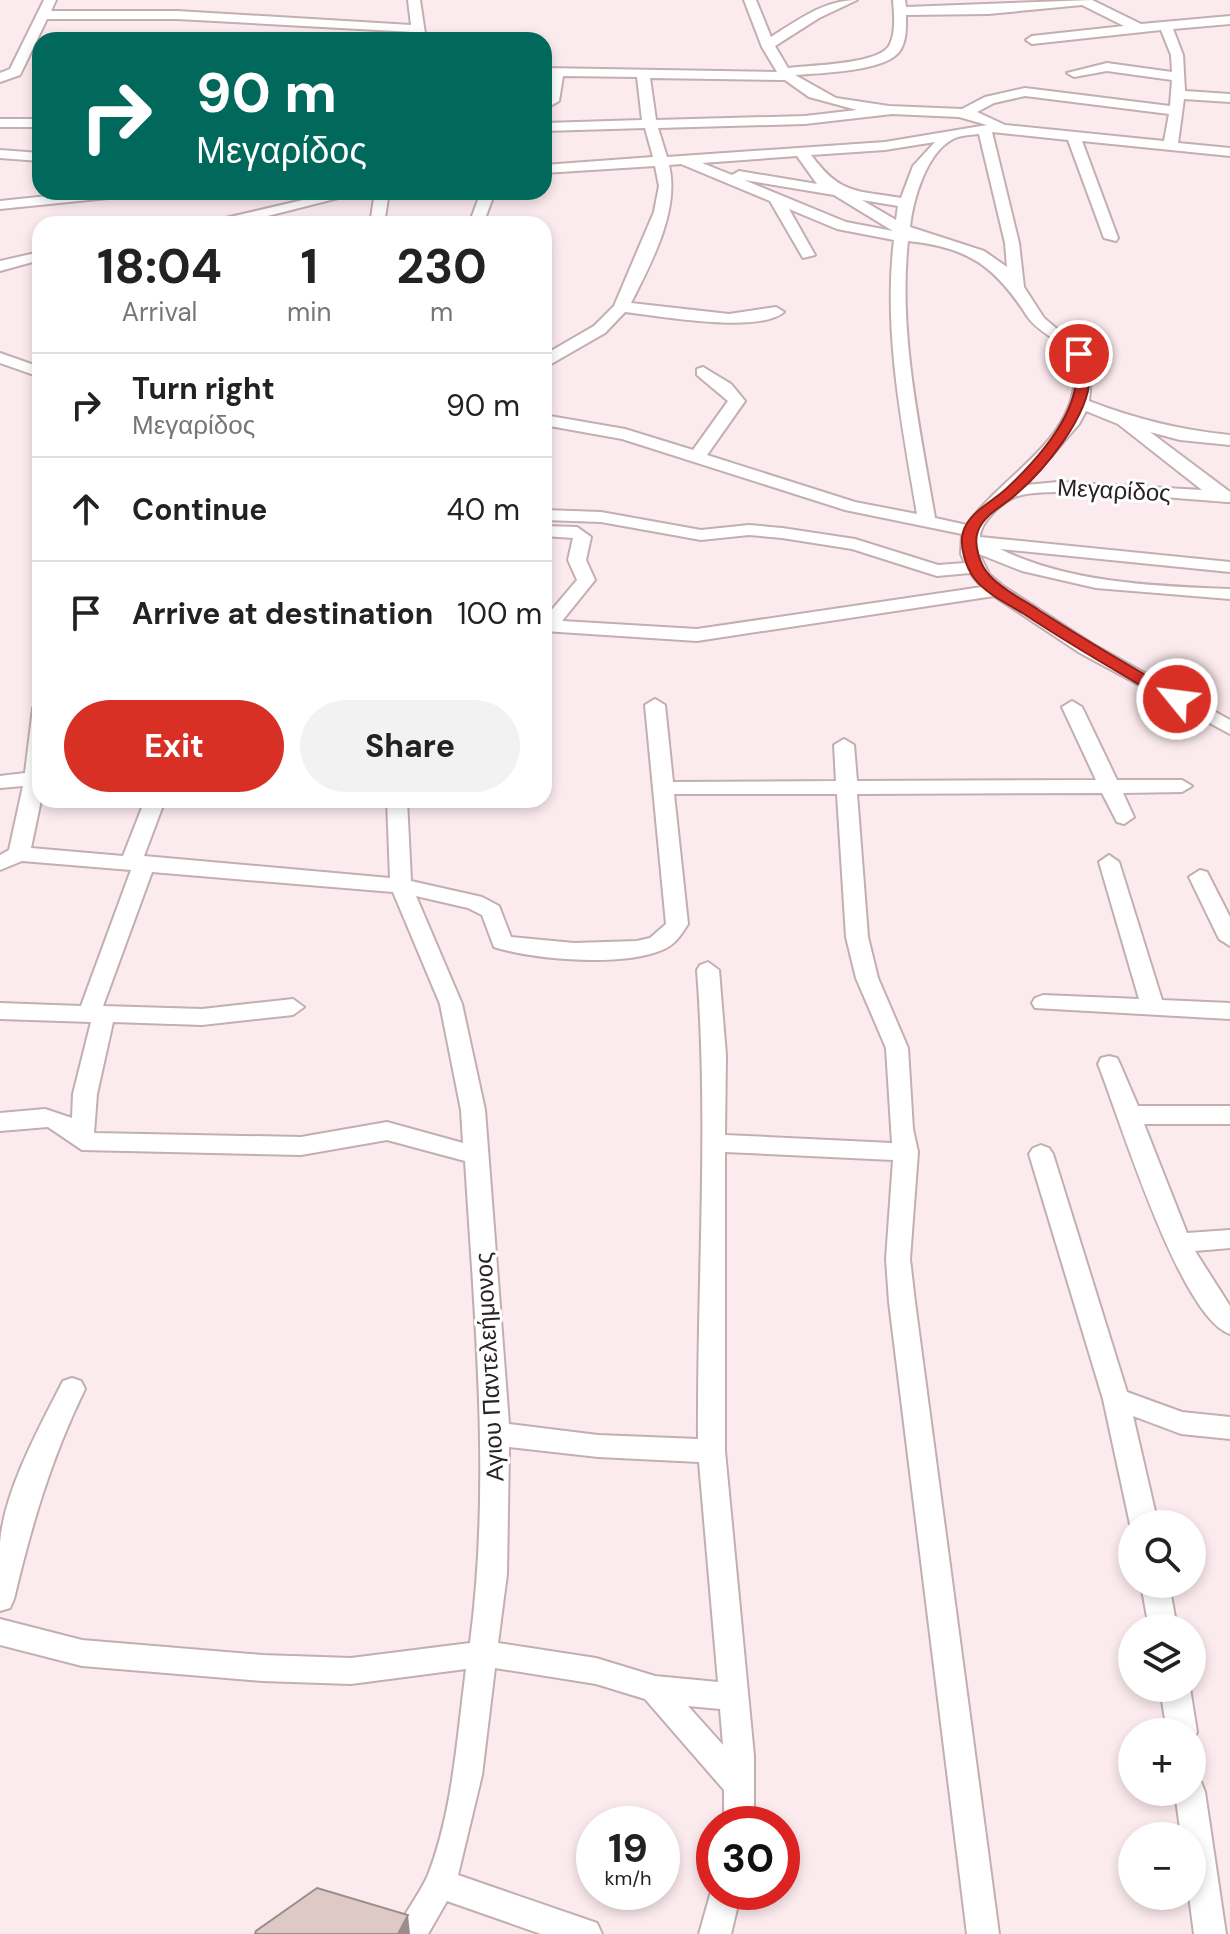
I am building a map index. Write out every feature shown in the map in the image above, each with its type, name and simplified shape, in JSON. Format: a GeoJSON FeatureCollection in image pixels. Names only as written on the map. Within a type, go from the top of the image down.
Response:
{"type":"FeatureCollection","features":[{"type":"Feature","properties":{"kind":"street"},"geometry":{"type":"LineString","coordinates":[[33,32],[50,0]]}},
{"type":"Feature","properties":{"kind":"street"},"geometry":{"type":"LineString","coordinates":[[414,0],[419,32]]}},
{"type":"Feature","properties":{"kind":"street"},"geometry":{"type":"LineString","coordinates":[[750,0],[768,45],[787,74],[813,93],[887,111]]}},
{"type":"Feature","properties":{"kind":"street"},"geometry":{"type":"LineString","coordinates":[[768,45],[815,15],[851,0]]}},
{"type":"Feature","properties":{"kind":"street"},"geometry":{"type":"LineString","coordinates":[[552,72],[787,74],[868,62],[890,54],[896,47],[900,6],[1083,0],[1139,28]]}},
{"type":"Feature","properties":{"kind":"street"},"geometry":{"type":"LineString","coordinates":[[1032,40],[1224,20],[1218,2]]}},
{"type":"Feature","properties":{"kind":"street"},"geometry":{"type":"LineString","coordinates":[[41,15],[177,15],[383,32]]}},
{"type":"Feature","properties":{"kind":"street"},"geometry":{"type":"LineString","coordinates":[[1166,27],[1175,43],[1178,77],[1170,148]]}},
{"type":"Feature","properties":{"kind":"street"},"geometry":{"type":"LineString","coordinates":[[0,78],[15,72],[32,35]]}},
{"type":"Feature","properties":{"kind":"street"},"geometry":{"type":"LineString","coordinates":[[25,50],[32,50]]}},
{"type":"Feature","properties":{"kind":"street"},"geometry":{"type":"LineString","coordinates":[[1074,73],[1107,67],[1178,77]]}},
{"type":"Feature","properties":{"kind":"street"},"geometry":{"type":"LineString","coordinates":[[552,356],[605,324],[621,307],[666,198],[661,159],[642,102],[643,73]]}},
{"type":"Feature","properties":{"kind":"street"},"geometry":{"type":"LineString","coordinates":[[963,114],[990,100],[1025,92],[1175,111]]}},
{"type":"Feature","properties":{"kind":"street"},"geometry":{"type":"LineString","coordinates":[[1177,94],[1230,98]]}},
{"type":"Feature","properties":{"kind":"street"},"geometry":{"type":"LineString","coordinates":[[552,127],[805,120],[887,111],[963,114],[990,120],[1002,128]]}},
{"type":"Feature","properties":{"kind":"street"},"geometry":{"type":"LineString","coordinates":[[0,123],[32,123]]}},
{"type":"Feature","properties":{"kind":"street"},"geometry":{"type":"LineString","coordinates":[[552,168],[885,146],[984,128],[1230,152]]}},
{"type":"Feature","properties":{"kind":"street"},"geometry":{"type":"LineString","coordinates":[[984,128],[1012,243],[1016,287]]}},
{"type":"Feature","properties":{"kind":"street"},"geometry":{"type":"LineString","coordinates":[[927,523],[907,394],[899,233],[913,175],[931,147],[949,135]]}},
{"type":"Feature","properties":{"kind":"street"},"geometry":{"type":"LineString","coordinates":[[1074,138],[1111,238]]}},
{"type":"Feature","properties":{"kind":"street"},"geometry":{"type":"LineString","coordinates":[[801,152],[819,178]]}},
{"type":"Feature","properties":{"kind":"street"},"geometry":{"type":"LineString","coordinates":[[0,154],[32,156]]}},
{"type":"Feature","properties":{"kind":"street"},"geometry":{"type":"LineString","coordinates":[[751,155],[819,178],[899,233]]}},
{"type":"Feature","properties":{"kind":"street"},"geometry":{"type":"LineString","coordinates":[[681,158],[842,226],[930,239],[979,254],[1005,273],[1038,321],[1079,354],[1084,368],[1081,403],[1060,437],[1011,491],[985,511],[971,536],[974,567],[997,590],[1087,649],[1230,728]]}},
{"type":"Feature","properties":{"kind":"street"},"geometry":{"type":"LineString","coordinates":[[707,171],[907,203]]}},
{"type":"Feature","properties":{"kind":"street"},"geometry":{"type":"LineString","coordinates":[[775,198],[808,255]]}},
{"type":"Feature","properties":{"kind":"street"},"geometry":{"type":"LineString","coordinates":[[0,205],[49,200]]}},
{"type":"Feature","properties":{"kind":"street"},"geometry":{"type":"LineString","coordinates":[[257,216],[299,200]]}},
{"type":"Feature","properties":{"kind":"street"},"geometry":{"type":"LineString","coordinates":[[0,266],[32,258]]}},
{"type":"Feature","properties":{"kind":"street"},"geometry":{"type":"LineString","coordinates":[[621,307],[729,319],[776,312]]}},
{"type":"Feature","properties":{"kind":"street"},"geometry":{"type":"LineString","coordinates":[[0,358],[32,369]]}},
{"type":"Feature","properties":{"kind":"street"},"geometry":{"type":"LineString","coordinates":[[697,456],[737,401],[725,387],[703,372]]}},
{"type":"Feature","properties":{"kind":"street"},"geometry":{"type":"LineString","coordinates":[[1081,403],[1124,420],[1180,435],[1230,440]]}},
{"type":"Feature","properties":{"kind":"street"},"geometry":{"type":"LineString","coordinates":[[1124,420],[1225,496]]}},
{"type":"Feature","properties":{"kind":"street"},"geometry":{"type":"LineString","coordinates":[[552,421],[625,434],[851,506],[971,536],[1230,567]]}},
{"type":"Feature","properties":{"kind":"street","name":"Μεγαρίδος"},"geometry":{"type":"LineString","coordinates":[[1011,491],[1058,487],[1225,496]]}},
{"type":"Feature","properties":{"kind":"street"},"geometry":{"type":"LineString","coordinates":[[552,515],[601,517],[701,535],[749,530],[782,533],[855,544],[937,571],[974,567]]}},
{"type":"Feature","properties":{"kind":"street"},"geometry":{"type":"LineString","coordinates":[[552,531],[577,532],[582,537],[577,560],[586,580],[552,619]]}},
{"type":"Feature","properties":{"kind":"street"},"geometry":{"type":"LineString","coordinates":[[971,536],[1021,565],[1180,594],[1230,594]]}},
{"type":"Feature","properties":{"kind":"street"},"geometry":{"type":"LineString","coordinates":[[552,626],[705,634],[997,590]]}},
{"type":"Feature","properties":{"kind":"street"},"geometry":{"type":"LineString","coordinates":[[32,793],[10,858],[138,862],[401,886],[474,902],[491,911],[502,942],[510,947],[650,947],[670,937],[677,924],[655,705]]}},
{"type":"Feature","properties":{"kind":"street"},"geometry":{"type":"LineString","coordinates":[[1072,707],[1107,787],[1124,817]]}},
{"type":"Feature","properties":{"kind":"street"},"geometry":{"type":"LineString","coordinates":[[844,745],[857,937],[867,978],[897,1048],[901,1129],[906,1152],[898,1259],[902,1302],[983,1934]]}},
{"type":"Feature","properties":{"kind":"street"},"geometry":{"type":"LineString","coordinates":[[0,782],[32,779]]}},
{"type":"Feature","properties":{"kind":"street"},"geometry":{"type":"LineString","coordinates":[[662,788],[1182,786]]}},
{"type":"Feature","properties":{"kind":"street"},"geometry":{"type":"LineString","coordinates":[[82,1141],[96,1014],[153,808]]}},
{"type":"Feature","properties":{"kind":"street","name":"Αγιου Παντελεήμονος"},"geometry":{"type":"LineString","coordinates":[[397,808],[401,886],[451,1004],[473,1110],[496,1434],[493,1574],[485,1654],[464,1789],[452,1848],[440,1884],[411,1934]]}},
{"type":"Feature","properties":{"kind":"street"},"geometry":{"type":"LineString","coordinates":[[1109,862],[1153,1009]]}},
{"type":"Feature","properties":{"kind":"street"},"geometry":{"type":"LineString","coordinates":[[1200,877],[1230,939]]}},
{"type":"Feature","properties":{"kind":"street"},"geometry":{"type":"LineString","coordinates":[[708,970],[715,1055],[710,1306],[712,1451],[739,1806]]}},
{"type":"Feature","properties":{"kind":"street"},"geometry":{"type":"LineString","coordinates":[[1043,1003],[1230,1011]]}},
{"type":"Feature","properties":{"kind":"street"},"geometry":{"type":"LineString","coordinates":[[0,1011],[202,1017],[293,1007]]}},
{"type":"Feature","properties":{"kind":"street"},"geometry":{"type":"LineString","coordinates":[[1109,1064],[1132,1115],[1180,1243],[1211,1301],[1230,1324]]}},
{"type":"Feature","properties":{"kind":"street"},"geometry":{"type":"LineString","coordinates":[[1132,1115],[1230,1115]]}},
{"type":"Feature","properties":{"kind":"street"},"geometry":{"type":"LineString","coordinates":[[0,1122],[52,1117],[64,1121],[82,1141],[301,1146],[387,1131],[477,1156]]}},
{"type":"Feature","properties":{"kind":"street"},"geometry":{"type":"LineString","coordinates":[[715,1143],[906,1152]]}},
{"type":"Feature","properties":{"kind":"street"},"geometry":{"type":"LineString","coordinates":[[1041,1154],[1116,1399],[1141,1510]]}},
{"type":"Feature","properties":{"kind":"street"},"geometry":{"type":"LineString","coordinates":[[1180,1243],[1230,1239]]}},
{"type":"Feature","properties":{"kind":"street"},"geometry":{"type":"LineString","coordinates":[[0,1599],[22,1507],[45,1444],[72,1389]]}},
{"type":"Feature","properties":{"kind":"street"},"geometry":{"type":"LineString","coordinates":[[1116,1399],[1181,1423],[1230,1428]]}},
{"type":"Feature","properties":{"kind":"street"},"geometry":{"type":"LineString","coordinates":[[496,1434],[598,1446],[712,1451]]}},
{"type":"Feature","properties":{"kind":"street"},"geometry":{"type":"LineString","coordinates":[[0,1632],[82,1653],[262,1668],[351,1671],[485,1654],[583,1668],[655,1689],[733,1697]]}},
{"type":"Feature","properties":{"kind":"street"},"geometry":{"type":"LineString","coordinates":[[655,1689],[739,1785]]}},
{"type":"Feature","properties":{"kind":"street"},"geometry":{"type":"LineString","coordinates":[[1192,1806],[1210,1934]]}},
{"type":"Feature","properties":{"kind":"street"},"geometry":{"type":"LineString","coordinates":[[440,1884],[586,1934]]}},
{"type":"Feature","properties":{"kind":"street"},"geometry":{"type":"LineString","coordinates":[[715,1934],[721,1910]]}},
{"type":"Feature","properties":{"kind":"building"},"geometry":{"type":"Polygon","coordinates":[[[317,1888],[408,1915],[398,1934],[255,1934],[317,1888]]]}},
{"type":"Feature","properties":{"kind":"route"},"geometry":{"type":"LineString","coordinates":[[1079,354],[1084,368],[1083,387],[1081,403],[1073,420],[1011,491],[985,511],[971,531],[970,554],[981,577],[997,590],[1087,649],[1177,699]]}}]}
